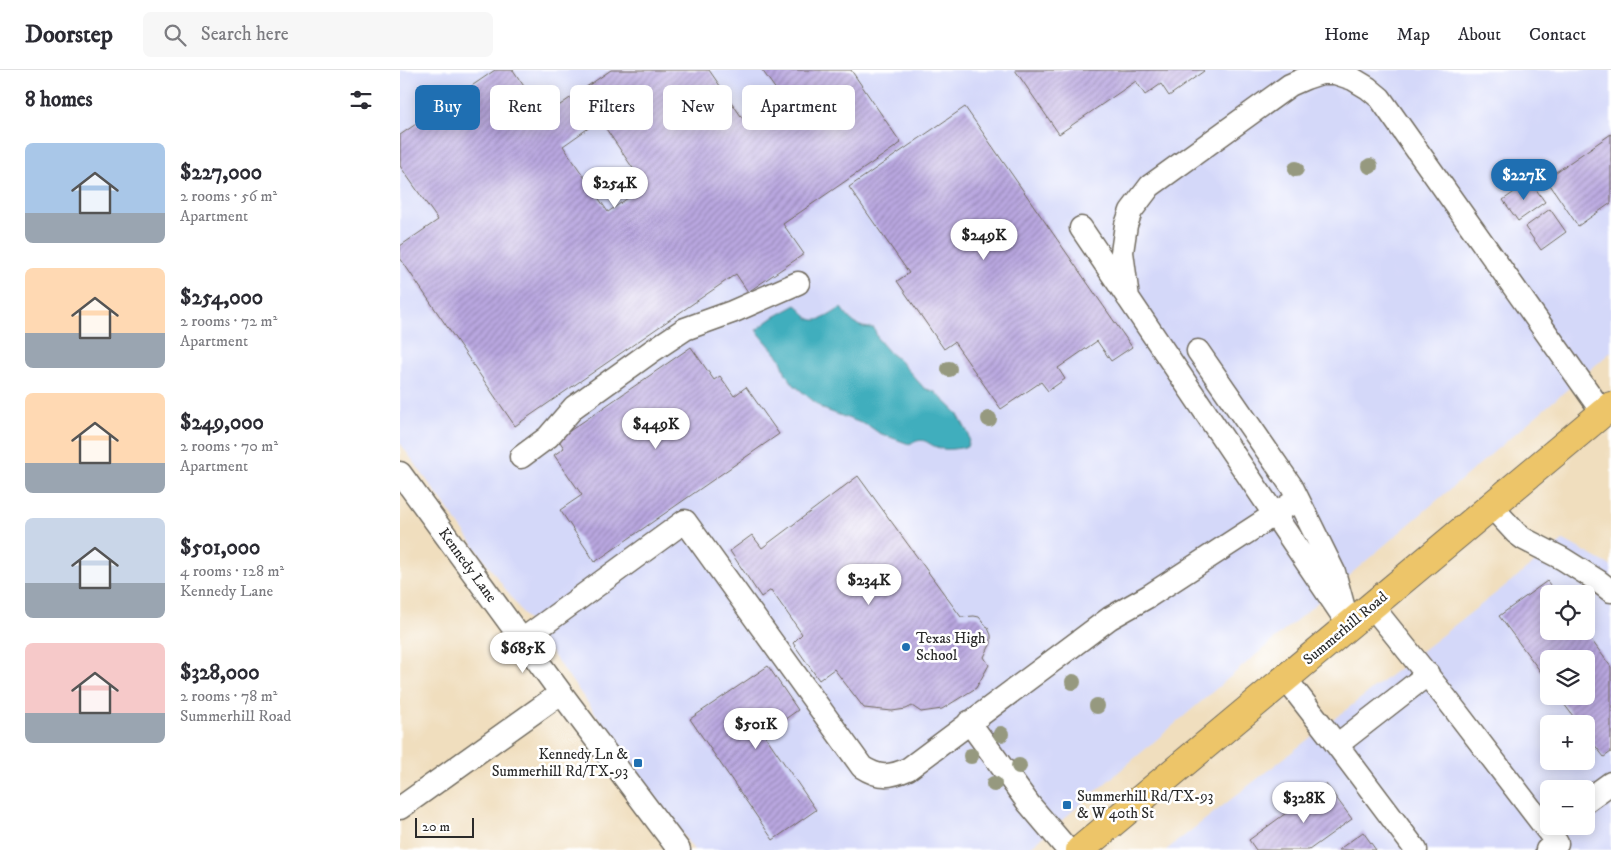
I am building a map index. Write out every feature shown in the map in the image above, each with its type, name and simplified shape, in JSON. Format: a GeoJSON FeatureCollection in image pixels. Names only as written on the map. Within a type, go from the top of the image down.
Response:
{"type":"FeatureCollection","features":[{"type":"Feature","properties":{"kind":"main road","name":"Summerhill Road"},"geometry":{"type":"LineString","coordinates":[[1080,850],[1607,410]]}},
{"type":"Feature","properties":{"kind":"street"},"geometry":{"type":"LineString","coordinates":[[1128,298],[1122,252],[1126,225],[1131,211],[1150,186],[1290,85],[1322,71],[1335,73],[1353,79],[1380,98],[1607,410]]}},
{"type":"Feature","properties":{"kind":"street"},"geometry":{"type":"LineString","coordinates":[[1080,228],[1349,625]]}},
{"type":"Feature","properties":{"kind":"street"},"geometry":{"type":"LineString","coordinates":[[520,457],[548,437],[574,407],[685,329],[732,312],[798,283]]}},
{"type":"Feature","properties":{"kind":"street"},"geometry":{"type":"LineString","coordinates":[[1198,351],[1284,474],[1298,499],[1334,572],[1349,625]]}},
{"type":"Feature","properties":{"kind":"street","name":"Kennedy Lane"},"geometry":{"type":"LineString","coordinates":[[400,473],[522,640],[667,846]]}},
{"type":"Feature","properties":{"kind":"street"},"geometry":{"type":"LineString","coordinates":[[522,640],[685,521],[862,767],[871,773],[881,776],[895,774],[908,769],[1110,618],[1149,596],[1275,516],[1298,499]]}},
{"type":"Feature","properties":{"kind":"street"},"geometry":{"type":"LineString","coordinates":[[1492,506],[1520,536],[1563,559],[1598,581],[1611,592]]}},
{"type":"Feature","properties":{"kind":"street"},"geometry":{"type":"LineString","coordinates":[[1372,606],[1428,674],[1557,840]]}},
{"type":"Feature","properties":{"kind":"street"},"geometry":{"type":"LineString","coordinates":[[1337,745],[1428,674]]}},
{"type":"Feature","properties":{"kind":"street"},"geometry":{"type":"LineString","coordinates":[[1285,678],[1416,850]]}},
{"type":"Feature","properties":{"kind":"street"},"geometry":{"type":"LineString","coordinates":[[400,808],[560,694]]}},
{"type":"Feature","properties":{"kind":"street"},"geometry":{"type":"LineString","coordinates":[[969,722],[1029,804],[1068,850]]}},
{"type":"Feature","properties":{"kind":"street"},"geometry":{"type":"LineString","coordinates":[[1595,795],[1611,783]]}},
{"type":"Feature","properties":{"kind":"shaded area","name":"Texas High School"},"geometry":{"type":"Polygon","coordinates":[[[400,70],[1611,70],[1611,352],[1027,850],[694,850],[400,443],[400,70]]]}},
{"type":"Feature","properties":{"kind":"shaded area"},"geometry":{"type":"Polygon","coordinates":[[[1564,540],[1611,566],[1611,850],[1166,850],[1564,540]]]}},
{"type":"Feature","properties":{"kind":"water"},"geometry":{"type":"Polygon","coordinates":[[[796,305],[807,317],[815,320],[824,318],[841,308],[854,323],[863,327],[874,328],[878,339],[924,388],[935,392],[957,413],[968,433],[967,447],[942,449],[922,440],[909,444],[879,433],[869,426],[823,409],[794,385],[786,374],[780,358],[756,330],[796,305]]]}},
{"type":"Feature","properties":{"kind":"building"},"geometry":{"type":"Polygon","coordinates":[[[495,70],[513,70],[523,85],[490,85],[490,130],[560,130],[560,105],[570,98],[570,130],[586,130],[563,146],[608,212],[645,186],[607,130],[653,130],[653,85],[589,85],[611,70],[709,70],[719,85],[663,85],[663,130],[732,130],[732,103],[742,118],[742,130],[855,130],[855,85],[773,85],[762,70],[851,70],[901,143],[783,224],[804,254],[748,292],[736,274],[515,426],[400,258],[400,246],[438,220],[400,166],[400,135],[415,125],[415,130],[480,130],[480,85],[473,85],[495,70]]]}},
{"type":"Feature","properties":{"kind":"building"},"geometry":{"type":"Polygon","coordinates":[[[1015,70],[1204,71],[1169,96],[1161,84],[1145,95],[1136,81],[1059,134],[1015,70]]]}},
{"type":"Feature","properties":{"kind":"building"},"geometry":{"type":"Polygon","coordinates":[[[965,107],[1132,347],[1111,361],[1097,341],[1058,368],[1065,379],[1048,391],[1041,382],[1001,409],[954,342],[944,349],[897,281],[909,273],[849,187],[965,107]]]}},
{"type":"Feature","properties":{"kind":"building"},"geometry":{"type":"Polygon","coordinates":[[[1611,134],[1611,203],[1578,226],[1546,179],[1611,134]]]}},
{"type":"Feature","properties":{"kind":"building"},"geometry":{"type":"Polygon","coordinates":[[[1530,181],[1545,202],[1518,221],[1503,200],[1530,181]]]}},
{"type":"Feature","properties":{"kind":"building"},"geometry":{"type":"Polygon","coordinates":[[[1550,209],[1566,232],[1541,250],[1525,227],[1550,209]]]}},
{"type":"Feature","properties":{"kind":"building"},"geometry":{"type":"Polygon","coordinates":[[[691,347],[714,380],[720,376],[734,396],[746,387],[779,434],[595,562],[560,510],[582,495],[554,455],[564,448],[558,439],[691,347]]]}},
{"type":"Feature","properties":{"kind":"building"},"geometry":{"type":"Polygon","coordinates":[[[858,476],[961,617],[979,617],[991,635],[991,643],[984,657],[989,665],[976,688],[942,709],[921,712],[912,706],[892,711],[864,708],[834,669],[819,680],[793,643],[802,634],[771,590],[761,597],[730,551],[752,535],[762,548],[858,476]]]}},
{"type":"Feature","properties":{"kind":"building"},"geometry":{"type":"Polygon","coordinates":[[[1547,581],[1550,585],[1542,585],[1547,581]]]}},
{"type":"Feature","properties":{"kind":"building"},"geometry":{"type":"Polygon","coordinates":[[[1540,586],[1540,640],[1592,640],[1611,667],[1611,752],[1604,757],[1595,746],[1595,715],[1572,715],[1565,705],[1595,705],[1595,650],[1540,650],[1540,671],[1499,616],[1540,586]]]}},
{"type":"Feature","properties":{"kind":"building"},"geometry":{"type":"Polygon","coordinates":[[[768,666],[798,710],[764,734],[816,810],[773,840],[690,719],[768,666]]]}},
{"type":"Feature","properties":{"kind":"building"},"geometry":{"type":"Polygon","coordinates":[[[1326,784],[1352,819],[1309,850],[1256,850],[1249,840],[1326,784]]]}},
{"type":"Feature","properties":{"kind":"building"},"geometry":{"type":"Polygon","coordinates":[[[1363,832],[1376,850],[1338,850],[1363,832]]]}},
{"type":"Feature","properties":{"kind":"place","name":"Texas High School"},"geometry":{"type":"Point","coordinates":[906,647]}},
{"type":"Feature","properties":{"kind":"place","name":"Kennedy Ln & Summerhill Rd/TX-93"},"geometry":{"type":"Point","coordinates":[638,763]}},
{"type":"Feature","properties":{"kind":"place","name":"Summerhill Rd/TX-93 & W 40th St"},"geometry":{"type":"Point","coordinates":[1067,805]}}]}
